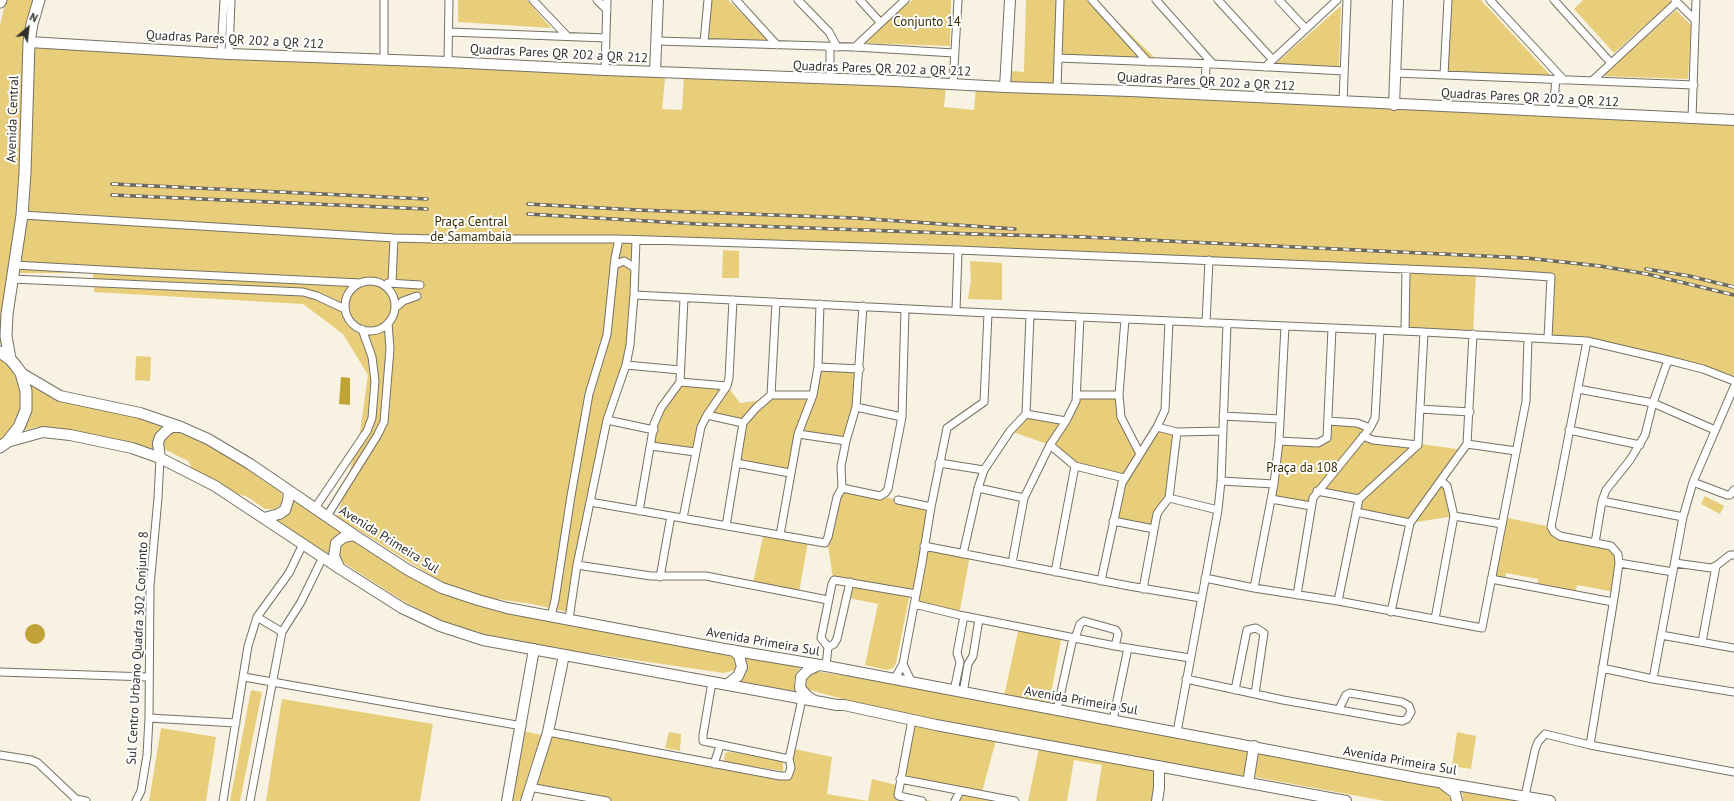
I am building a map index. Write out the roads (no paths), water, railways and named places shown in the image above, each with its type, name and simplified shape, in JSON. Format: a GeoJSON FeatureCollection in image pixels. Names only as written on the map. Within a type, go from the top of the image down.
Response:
{"type":"FeatureCollection","features":[{"type":"Feature","properties":{"kind":"main road","name":"Avenida Central"},"geometry":{"type":"LineString","coordinates":[[10,358],[6,336],[7,314],[22,214],[25,173],[29,42],[39,0]]}},
{"type":"Feature","properties":{"kind":"main road"},"geometry":{"type":"LineString","coordinates":[[655,72],[658,0]]}},
{"type":"Feature","properties":{"kind":"main road"},"geometry":{"type":"LineString","coordinates":[[1004,87],[1010,0]]}},
{"type":"Feature","properties":{"kind":"main road"},"geometry":{"type":"LineString","coordinates":[[1394,105],[1394,73],[1398,0]]}},
{"type":"Feature","properties":{"kind":"main road","name":"Quadras Pares QR 202 a QR 212"},"geometry":{"type":"LineString","coordinates":[[29,42],[225,53],[1205,95],[1734,120]]}},
{"type":"Feature","properties":{"kind":"main road"},"geometry":{"type":"LineString","coordinates":[[0,352],[10,358],[21,373],[26,391],[26,410],[19,427],[4,444]]}},
{"type":"Feature","properties":{"kind":"main road","name":"Avenida Primeira Sul"},"geometry":{"type":"LineString","coordinates":[[21,373],[60,396],[140,413],[181,427],[208,440],[243,460],[408,570],[442,588],[466,597],[551,616],[1254,746],[1523,798],[1550,801]]}},
{"type":"Feature","properties":{"kind":"main road"},"geometry":{"type":"LineString","coordinates":[[160,458],[158,443],[160,438],[166,430],[172,427],[181,427]]}},
{"type":"Feature","properties":{"kind":"main road"},"geometry":{"type":"LineString","coordinates":[[4,444],[43,432],[70,435],[132,448],[160,458],[215,486],[402,608],[440,626],[483,640],[728,684],[802,699],[844,705],[912,720],[1346,801]]}},
{"type":"Feature","properties":{"kind":"main road"},"geometry":{"type":"LineString","coordinates":[[264,518],[279,514],[285,510],[289,490]]}},
{"type":"Feature","properties":{"kind":"main road"},"geometry":{"type":"LineString","coordinates":[[339,568],[334,556],[335,547],[341,538],[354,535]]}},
{"type":"Feature","properties":{"kind":"main road"},"geometry":{"type":"LineString","coordinates":[[507,801],[522,726],[534,649]]}},
{"type":"Feature","properties":{"kind":"main road"},"geometry":{"type":"LineString","coordinates":[[728,684],[738,676],[742,667],[739,656],[734,650]]}},
{"type":"Feature","properties":{"kind":"main road"},"geometry":{"type":"LineString","coordinates":[[526,801],[529,787],[548,732],[564,654]]}},
{"type":"Feature","properties":{"kind":"main road"},"geometry":{"type":"LineString","coordinates":[[814,700],[800,688],[800,680],[805,672],[822,666]]}},
{"type":"Feature","properties":{"kind":"main road"},"geometry":{"type":"LineString","coordinates":[[1248,782],[1254,746]]}},
{"type":"Feature","properties":{"kind":"main road"},"geometry":{"type":"LineString","coordinates":[[1157,801],[1163,767]]}},
{"type":"Feature","properties":{"kind":"main road"},"geometry":{"type":"LineString","coordinates":[[1438,781],[1452,789],[1456,795],[1457,801]]}},
{"type":"Feature","properties":{"kind":"street"},"geometry":{"type":"LineString","coordinates":[[224,0],[225,53]]}},
{"type":"Feature","properties":{"kind":"street"},"geometry":{"type":"LineString","coordinates":[[225,53],[231,0]]}},
{"type":"Feature","properties":{"kind":"street"},"geometry":{"type":"LineString","coordinates":[[384,0],[384,60]]}},
{"type":"Feature","properties":{"kind":"street"},"geometry":{"type":"LineString","coordinates":[[448,62],[449,0]]}},
{"type":"Feature","properties":{"kind":"street"},"geometry":{"type":"LineString","coordinates":[[533,0],[566,36]]}},
{"type":"Feature","properties":{"kind":"street"},"geometry":{"type":"LineString","coordinates":[[597,0],[607,10]]}},
{"type":"Feature","properties":{"kind":"street"},"geometry":{"type":"LineString","coordinates":[[605,70],[607,0]]}},
{"type":"Feature","properties":{"kind":"street"},"geometry":{"type":"LineString","coordinates":[[704,42],[708,0]]}},
{"type":"Feature","properties":{"kind":"street"},"geometry":{"type":"LineString","coordinates":[[736,0],[777,44]]}},
{"type":"Feature","properties":{"kind":"street"},"geometry":{"type":"LineString","coordinates":[[798,0],[829,32],[833,47],[830,80]]}},
{"type":"Feature","properties":{"kind":"street"},"geometry":{"type":"LineString","coordinates":[[860,0],[880,22]]}},
{"type":"Feature","properties":{"kind":"street"},"geometry":{"type":"LineString","coordinates":[[855,48],[880,22],[905,0]]}},
{"type":"Feature","properties":{"kind":"street"},"geometry":{"type":"LineString","coordinates":[[953,84],[958,0]]}},
{"type":"Feature","properties":{"kind":"street"},"geometry":{"type":"LineString","coordinates":[[1056,89],[1060,0]]}},
{"type":"Feature","properties":{"kind":"street"},"geometry":{"type":"LineString","coordinates":[[1092,0],[1148,62]]}},
{"type":"Feature","properties":{"kind":"street"},"geometry":{"type":"LineString","coordinates":[[1156,0],[1210,64],[1205,95]]}},
{"type":"Feature","properties":{"kind":"street"},"geometry":{"type":"LineString","coordinates":[[1218,0],[1272,59]]}},
{"type":"Feature","properties":{"kind":"street"},"geometry":{"type":"LineString","coordinates":[[1279,0],[1306,29]]}},
{"type":"Feature","properties":{"kind":"street"},"geometry":{"type":"LineString","coordinates":[[1265,67],[1337,0]]}},
{"type":"Feature","properties":{"kind":"street"},"geometry":{"type":"LineString","coordinates":[[1343,102],[1346,0]]}},
{"type":"Feature","properties":{"kind":"street"},"geometry":{"type":"LineString","coordinates":[[1444,75],[1448,0]]}},
{"type":"Feature","properties":{"kind":"street"},"geometry":{"type":"LineString","coordinates":[[1490,0],[1559,79]]}},
{"type":"Feature","properties":{"kind":"street"},"geometry":{"type":"LineString","coordinates":[[1554,0],[1611,63]]}},
{"type":"Feature","properties":{"kind":"street"},"geometry":{"type":"LineString","coordinates":[[1692,119],[1696,0]]}},
{"type":"Feature","properties":{"kind":"street"},"geometry":{"type":"LineString","coordinates":[[1592,81],[1676,1],[1695,20]]}},
{"type":"Feature","properties":{"kind":"street"},"geometry":{"type":"LineString","coordinates":[[449,32],[606,38]]}},
{"type":"Feature","properties":{"kind":"street"},"geometry":{"type":"LineString","coordinates":[[656,41],[777,44],[954,53]]}},
{"type":"Feature","properties":{"kind":"street"},"geometry":{"type":"LineString","coordinates":[[1058,58],[1344,71]]}},
{"type":"Feature","properties":{"kind":"street"},"geometry":{"type":"LineString","coordinates":[[1394,73],[1694,85]]}},
{"type":"Feature","properties":{"kind":"street"},"geometry":{"type":"LineString","coordinates":[[1553,111],[1559,79]]}},
{"type":"Feature","properties":{"kind":"street"},"geometry":{"type":"LineString","coordinates":[[22,214],[436,240],[619,239],[958,250],[1209,260],[1551,277],[1548,338]]}},
{"type":"Feature","properties":{"kind":"street"},"geometry":{"type":"LineString","coordinates":[[392,283],[394,238]]}},
{"type":"Feature","properties":{"kind":"street"},"geometry":{"type":"LineString","coordinates":[[551,616],[556,600],[571,496],[589,394],[607,335],[610,318],[614,265],[619,239]]}},
{"type":"Feature","properties":{"kind":"street"},"geometry":{"type":"LineString","coordinates":[[569,619],[577,565],[607,420],[626,365],[632,328],[636,240]]}},
{"type":"Feature","properties":{"kind":"street"},"geometry":{"type":"LineString","coordinates":[[956,311],[958,250]]}},
{"type":"Feature","properties":{"kind":"street"},"geometry":{"type":"LineString","coordinates":[[1206,323],[1209,260]]}},
{"type":"Feature","properties":{"kind":"street"},"geometry":{"type":"LineString","coordinates":[[614,265],[624,261],[635,268]]}},
{"type":"Feature","properties":{"kind":"street"},"geometry":{"type":"LineString","coordinates":[[14,265],[361,283]]}},
{"type":"Feature","properties":{"kind":"street"},"geometry":{"type":"LineString","coordinates":[[1405,331],[1406,269]]}},
{"type":"Feature","properties":{"kind":"street"},"geometry":{"type":"LineString","coordinates":[[12,279],[303,292],[317,296],[345,309]]}},
{"type":"Feature","properties":{"kind":"street"},"geometry":{"type":"LineString","coordinates":[[380,283],[392,293],[395,308],[392,318],[388,323],[376,330],[362,329],[352,323],[345,309],[348,294],[355,286],[370,281],[380,283],[420,284]]}},
{"type":"Feature","properties":{"kind":"street"},"geometry":{"type":"LineString","coordinates":[[395,308],[403,301],[417,296]]}},
{"type":"Feature","properties":{"kind":"street"},"geometry":{"type":"LineString","coordinates":[[634,296],[1473,334],[1587,341],[1668,360],[1734,381]]}},
{"type":"Feature","properties":{"kind":"street"},"geometry":{"type":"LineString","coordinates":[[639,511],[654,430],[661,408],[680,382],[684,298]]}},
{"type":"Feature","properties":{"kind":"street"},"geometry":{"type":"LineString","coordinates":[[683,518],[701,427],[707,414],[727,386],[730,372],[733,300]]}},
{"type":"Feature","properties":{"kind":"street"},"geometry":{"type":"LineString","coordinates":[[771,395],[776,302]]}},
{"type":"Feature","properties":{"kind":"street"},"geometry":{"type":"LineString","coordinates":[[780,536],[798,434],[812,395],[818,367],[820,304]]}},
{"type":"Feature","properties":{"kind":"street"},"geometry":{"type":"LineString","coordinates":[[590,502],[824,543],[828,537],[837,497],[842,488],[841,466],[846,441],[856,407],[860,370],[863,306]]}},
{"type":"Feature","properties":{"kind":"street"},"geometry":{"type":"LineString","coordinates":[[842,488],[880,496],[885,493],[889,485],[902,417],[905,309]]}},
{"type":"Feature","properties":{"kind":"street"},"geometry":{"type":"LineString","coordinates":[[894,680],[903,664],[939,463],[947,428],[984,402],[988,313]]}},
{"type":"Feature","properties":{"kind":"street"},"geometry":{"type":"LineString","coordinates":[[963,554],[978,488],[984,470],[1010,431],[1026,414],[1030,315]]}},
{"type":"Feature","properties":{"kind":"street"},"geometry":{"type":"LineString","coordinates":[[1012,563],[1024,498],[1050,445],[1074,407],[1077,395],[1080,317]]}},
{"type":"Feature","properties":{"kind":"street"},"geometry":{"type":"LineString","coordinates":[[1125,319],[1119,394],[1121,418],[1140,454]]}},
{"type":"Feature","properties":{"kind":"street"},"geometry":{"type":"LineString","coordinates":[[1101,581],[1113,521],[1124,478],[1157,427],[1165,410],[1167,402],[1169,321]]}},
{"type":"Feature","properties":{"kind":"street"},"geometry":{"type":"LineString","coordinates":[[327,516],[377,436],[384,422],[390,349],[388,323]]}},
{"type":"Feature","properties":{"kind":"street"},"geometry":{"type":"LineString","coordinates":[[1176,732],[1218,510],[1221,481],[1227,324]]}},
{"type":"Feature","properties":{"kind":"street"},"geometry":{"type":"LineString","coordinates":[[1254,588],[1274,484],[1279,441],[1285,326]]}},
{"type":"Feature","properties":{"kind":"street"},"geometry":{"type":"LineString","coordinates":[[1279,441],[1320,442],[1327,438],[1332,328]]}},
{"type":"Feature","properties":{"kind":"street"},"geometry":{"type":"LineString","coordinates":[[315,508],[367,431],[372,418],[376,381],[372,357],[362,329]]}},
{"type":"Feature","properties":{"kind":"street"},"geometry":{"type":"LineString","coordinates":[[1297,595],[1313,498],[1317,491],[1370,428],[1376,412],[1380,330]]}},
{"type":"Feature","properties":{"kind":"street"},"geometry":{"type":"LineString","coordinates":[[1338,601],[1359,499],[1404,460],[1418,445],[1424,332]]}},
{"type":"Feature","properties":{"kind":"street"},"geometry":{"type":"LineString","coordinates":[[1390,612],[1410,523],[1467,444],[1470,412],[1473,334]]}},
{"type":"Feature","properties":{"kind":"street"},"geometry":{"type":"LineString","coordinates":[[1205,578],[1482,628],[1526,401],[1528,338]]}},
{"type":"Feature","properties":{"kind":"street"},"geometry":{"type":"LineString","coordinates":[[1587,341],[1551,527],[1554,532],[1560,536],[1611,546],[1618,554],[1619,563],[1590,745]]}},
{"type":"Feature","properties":{"kind":"street"},"geometry":{"type":"LineString","coordinates":[[1594,543],[1602,501],[1606,490],[1640,445],[1648,425],[1653,402],[1668,360]]}},
{"type":"Feature","properties":{"kind":"street"},"geometry":{"type":"LineString","coordinates":[[626,365],[680,370]]}},
{"type":"Feature","properties":{"kind":"street"},"geometry":{"type":"LineString","coordinates":[[818,367],[860,370]]}},
{"type":"Feature","properties":{"kind":"street"},"geometry":{"type":"LineString","coordinates":[[680,382],[727,386]]}},
{"type":"Feature","properties":{"kind":"street"},"geometry":{"type":"LineString","coordinates":[[1653,679],[1675,563],[1682,516],[1693,482],[1734,387]]}},
{"type":"Feature","properties":{"kind":"street"},"geometry":{"type":"LineString","coordinates":[[1578,389],[1653,402],[1715,430]]}},
{"type":"Feature","properties":{"kind":"street"},"geometry":{"type":"LineString","coordinates":[[1077,395],[1119,394]]}},
{"type":"Feature","properties":{"kind":"street"},"geometry":{"type":"LineString","coordinates":[[726,526],[743,423],[756,408],[771,395],[812,395]]}},
{"type":"Feature","properties":{"kind":"street"},"geometry":{"type":"LineString","coordinates":[[856,407],[902,417]]}},
{"type":"Feature","properties":{"kind":"street"},"geometry":{"type":"LineString","coordinates":[[1420,409],[1470,412]]}},
{"type":"Feature","properties":{"kind":"street"},"geometry":{"type":"LineString","coordinates":[[707,414],[743,423]]}},
{"type":"Feature","properties":{"kind":"street"},"geometry":{"type":"LineString","coordinates":[[1026,414],[1066,421]]}},
{"type":"Feature","properties":{"kind":"street"},"geometry":{"type":"LineString","coordinates":[[1223,416],[1280,419]]}},
{"type":"Feature","properties":{"kind":"street"},"geometry":{"type":"LineString","coordinates":[[607,420],[654,430]]}},
{"type":"Feature","properties":{"kind":"street"},"geometry":{"type":"LineString","coordinates":[[1328,421],[1357,423],[1370,428]]}},
{"type":"Feature","properties":{"kind":"street"},"geometry":{"type":"LineString","coordinates":[[1157,427],[1177,432],[1223,431]]}},
{"type":"Feature","properties":{"kind":"street"},"geometry":{"type":"LineString","coordinates":[[1569,430],[1640,445]]}},
{"type":"Feature","properties":{"kind":"street"},"geometry":{"type":"LineString","coordinates":[[1143,589],[1158,511],[1169,498],[1177,432]]}},
{"type":"Feature","properties":{"kind":"street"},"geometry":{"type":"LineString","coordinates":[[798,434],[846,441]]}},
{"type":"Feature","properties":{"kind":"street"},"geometry":{"type":"LineString","coordinates":[[1363,436],[1373,440],[1418,445]]}},
{"type":"Feature","properties":{"kind":"street"},"geometry":{"type":"LineString","coordinates":[[1467,444],[1516,451]]}},
{"type":"Feature","properties":{"kind":"street"},"geometry":{"type":"LineString","coordinates":[[1050,445],[1075,466],[1124,478]]}},
{"type":"Feature","properties":{"kind":"street"},"geometry":{"type":"LineString","coordinates":[[651,446],[695,452]]}},
{"type":"Feature","properties":{"kind":"street","name":"Sul Centro Urbano Quadra 302 Conjunto 8"},"geometry":{"type":"LineString","coordinates":[[136,801],[142,790],[147,755],[149,718],[148,677],[150,586],[160,458]]}},
{"type":"Feature","properties":{"kind":"street"},"geometry":{"type":"LineString","coordinates":[[736,463],[790,473]]}},
{"type":"Feature","properties":{"kind":"street"},"geometry":{"type":"LineString","coordinates":[[939,463],[984,470]]}},
{"type":"Feature","properties":{"kind":"street"},"geometry":{"type":"LineString","coordinates":[[1055,572],[1075,466]]}},
{"type":"Feature","properties":{"kind":"street"},"geometry":{"type":"LineString","coordinates":[[1221,481],[1274,484]]}},
{"type":"Feature","properties":{"kind":"street"},"geometry":{"type":"LineString","coordinates":[[1435,619],[1454,516],[1447,486],[1441,481]]}},
{"type":"Feature","properties":{"kind":"street"},"geometry":{"type":"LineString","coordinates":[[1693,482],[1727,495],[1730,495],[1734,490]]}},
{"type":"Feature","properties":{"kind":"street"},"geometry":{"type":"LineString","coordinates":[[978,488],[1024,498]]}},
{"type":"Feature","properties":{"kind":"street"},"geometry":{"type":"LineString","coordinates":[[1317,491],[1359,499]]}},
{"type":"Feature","properties":{"kind":"street"},"geometry":{"type":"LineString","coordinates":[[1169,498],[1218,510]]}},
{"type":"Feature","properties":{"kind":"street"},"geometry":{"type":"LineString","coordinates":[[1271,499],[1311,506]]}},
{"type":"Feature","properties":{"kind":"street"},"geometry":{"type":"LineString","coordinates":[[898,500],[931,507]]}},
{"type":"Feature","properties":{"kind":"street"},"geometry":{"type":"LineString","coordinates":[[1602,501],[1682,516]]}},
{"type":"Feature","properties":{"kind":"street"},"geometry":{"type":"LineString","coordinates":[[1356,512],[1410,523]]}},
{"type":"Feature","properties":{"kind":"street"},"geometry":{"type":"LineString","coordinates":[[660,577],[671,516]]}},
{"type":"Feature","properties":{"kind":"street"},"geometry":{"type":"LineString","coordinates":[[1454,516],[1502,524]]}},
{"type":"Feature","properties":{"kind":"street"},"geometry":{"type":"LineString","coordinates":[[1113,521],[1154,530]]}},
{"type":"Feature","properties":{"kind":"street"},"geometry":{"type":"LineString","coordinates":[[223,801],[248,646],[257,617],[289,573],[303,544]]}},
{"type":"Feature","properties":{"kind":"street"},"geometry":{"type":"LineString","coordinates":[[924,546],[1143,589],[1201,598]]}},
{"type":"Feature","properties":{"kind":"street"},"geometry":{"type":"LineString","coordinates":[[1675,563],[1711,568],[1730,555],[1734,555]]}},
{"type":"Feature","properties":{"kind":"street"},"geometry":{"type":"LineString","coordinates":[[250,801],[282,632],[301,602],[323,557]]}},
{"type":"Feature","properties":{"kind":"street"},"geometry":{"type":"LineString","coordinates":[[1619,563],[1673,572]]}},
{"type":"Feature","properties":{"kind":"street"},"geometry":{"type":"LineString","coordinates":[[577,565],[610,571],[660,577],[706,576],[828,600]]}},
{"type":"Feature","properties":{"kind":"street"},"geometry":{"type":"LineString","coordinates":[[1702,642],[1716,566]]}},
{"type":"Feature","properties":{"kind":"street"},"geometry":{"type":"LineString","coordinates":[[1491,579],[1613,602]]}},
{"type":"Feature","properties":{"kind":"street"},"geometry":{"type":"LineString","coordinates":[[828,647],[821,638],[828,600],[834,580],[916,594]]}},
{"type":"Feature","properties":{"kind":"street"},"geometry":{"type":"LineString","coordinates":[[822,666],[828,647],[834,644],[837,639],[850,582]]}},
{"type":"Feature","properties":{"kind":"street"},"geometry":{"type":"LineString","coordinates":[[914,604],[964,616],[1074,638],[1190,658]]}},
{"type":"Feature","properties":{"kind":"street"},"geometry":{"type":"LineString","coordinates":[[964,616],[957,653],[964,663]]}},
{"type":"Feature","properties":{"kind":"street"},"geometry":{"type":"LineString","coordinates":[[257,617],[282,632]]}},
{"type":"Feature","properties":{"kind":"street"},"geometry":{"type":"LineString","coordinates":[[958,692],[964,663],[973,656],[979,619]]}},
{"type":"Feature","properties":{"kind":"street"},"geometry":{"type":"LineString","coordinates":[[1057,710],[1074,638],[1080,624],[1084,621],[1116,630],[1118,634],[1115,646]]}},
{"type":"Feature","properties":{"kind":"street"},"geometry":{"type":"LineString","coordinates":[[1234,690],[1247,630],[1256,628],[1264,632],[1255,694]]}},
{"type":"Feature","properties":{"kind":"street"},"geometry":{"type":"LineString","coordinates":[[1661,635],[1734,648]]}},
{"type":"Feature","properties":{"kind":"street"},"geometry":{"type":"LineString","coordinates":[[1113,720],[1128,648]]}},
{"type":"Feature","properties":{"kind":"street"},"geometry":{"type":"LineString","coordinates":[[903,664],[912,683]]}},
{"type":"Feature","properties":{"kind":"street"},"geometry":{"type":"LineString","coordinates":[[1602,668],[1653,679],[1734,692]]}},
{"type":"Feature","properties":{"kind":"street"},"geometry":{"type":"LineString","coordinates":[[0,672],[148,677]]}},
{"type":"Feature","properties":{"kind":"street"},"geometry":{"type":"LineString","coordinates":[[244,677],[522,726]]}},
{"type":"Feature","properties":{"kind":"street"},"geometry":{"type":"LineString","coordinates":[[1186,679],[1234,690],[1402,721],[1407,719],[1411,712],[1409,706],[1402,702],[1350,693],[1346,695],[1339,709]]}},
{"type":"Feature","properties":{"kind":"street"},"geometry":{"type":"LineString","coordinates":[[712,682],[702,738],[705,743],[789,759]]}},
{"type":"Feature","properties":{"kind":"street"},"geometry":{"type":"LineString","coordinates":[[548,732],[714,764],[786,776],[792,768],[789,759],[802,699]]}},
{"type":"Feature","properties":{"kind":"street"},"geometry":{"type":"LineString","coordinates":[[149,718],[236,723]]}},
{"type":"Feature","properties":{"kind":"street"},"geometry":{"type":"LineString","coordinates":[[912,720],[898,796],[922,801]]}},
{"type":"Feature","properties":{"kind":"street"},"geometry":{"type":"LineString","coordinates":[[1523,798],[1533,756],[1538,742],[1545,734],[1590,745],[1734,772]]}},
{"type":"Feature","properties":{"kind":"street"},"geometry":{"type":"LineString","coordinates":[[714,764],[720,746]]}},
{"type":"Feature","properties":{"kind":"street"},"geometry":{"type":"LineString","coordinates":[[0,754],[32,760],[38,763],[75,800],[86,801]]}},
{"type":"Feature","properties":{"kind":"street"},"geometry":{"type":"LineString","coordinates":[[900,779],[1015,801]]}},
{"type":"Feature","properties":{"kind":"street"},"geometry":{"type":"LineString","coordinates":[[529,787],[607,801]]}},
{"type":"Feature","properties":{"kind":"street"},"geometry":{"type":"LineString","coordinates":[[955,801],[960,791]]}},
{"type":"Feature","properties":{"kind":"railway"},"geometry":{"type":"LineString","coordinates":[[112,184],[427,199]]}},
{"type":"Feature","properties":{"kind":"railway"},"geometry":{"type":"LineString","coordinates":[[112,195],[427,209]]}},
{"type":"Feature","properties":{"kind":"railway"},"geometry":{"type":"LineString","coordinates":[[528,204],[638,210],[855,218],[1015,229]]}},
{"type":"Feature","properties":{"kind":"railway"},"geometry":{"type":"LineString","coordinates":[[528,214],[698,224],[1084,237],[1526,258],[1600,266],[1647,274],[1734,295]]}},
{"type":"Feature","properties":{"kind":"railway"},"geometry":{"type":"LineString","coordinates":[[1646,269],[1689,276],[1734,287]]}},
{"type":"Feature","properties":{"kind":"park label","name":"Conjunto 14"},"geometry":{"type":"Point","coordinates":[927,22]}},
{"type":"Feature","properties":{"kind":"park label","name":"Praça Central de Samambaia"},"geometry":{"type":"Point","coordinates":[471,230]}},
{"type":"Feature","properties":{"kind":"park label","name":"Praça da 108"},"geometry":{"type":"Point","coordinates":[1302,468]}}]}
